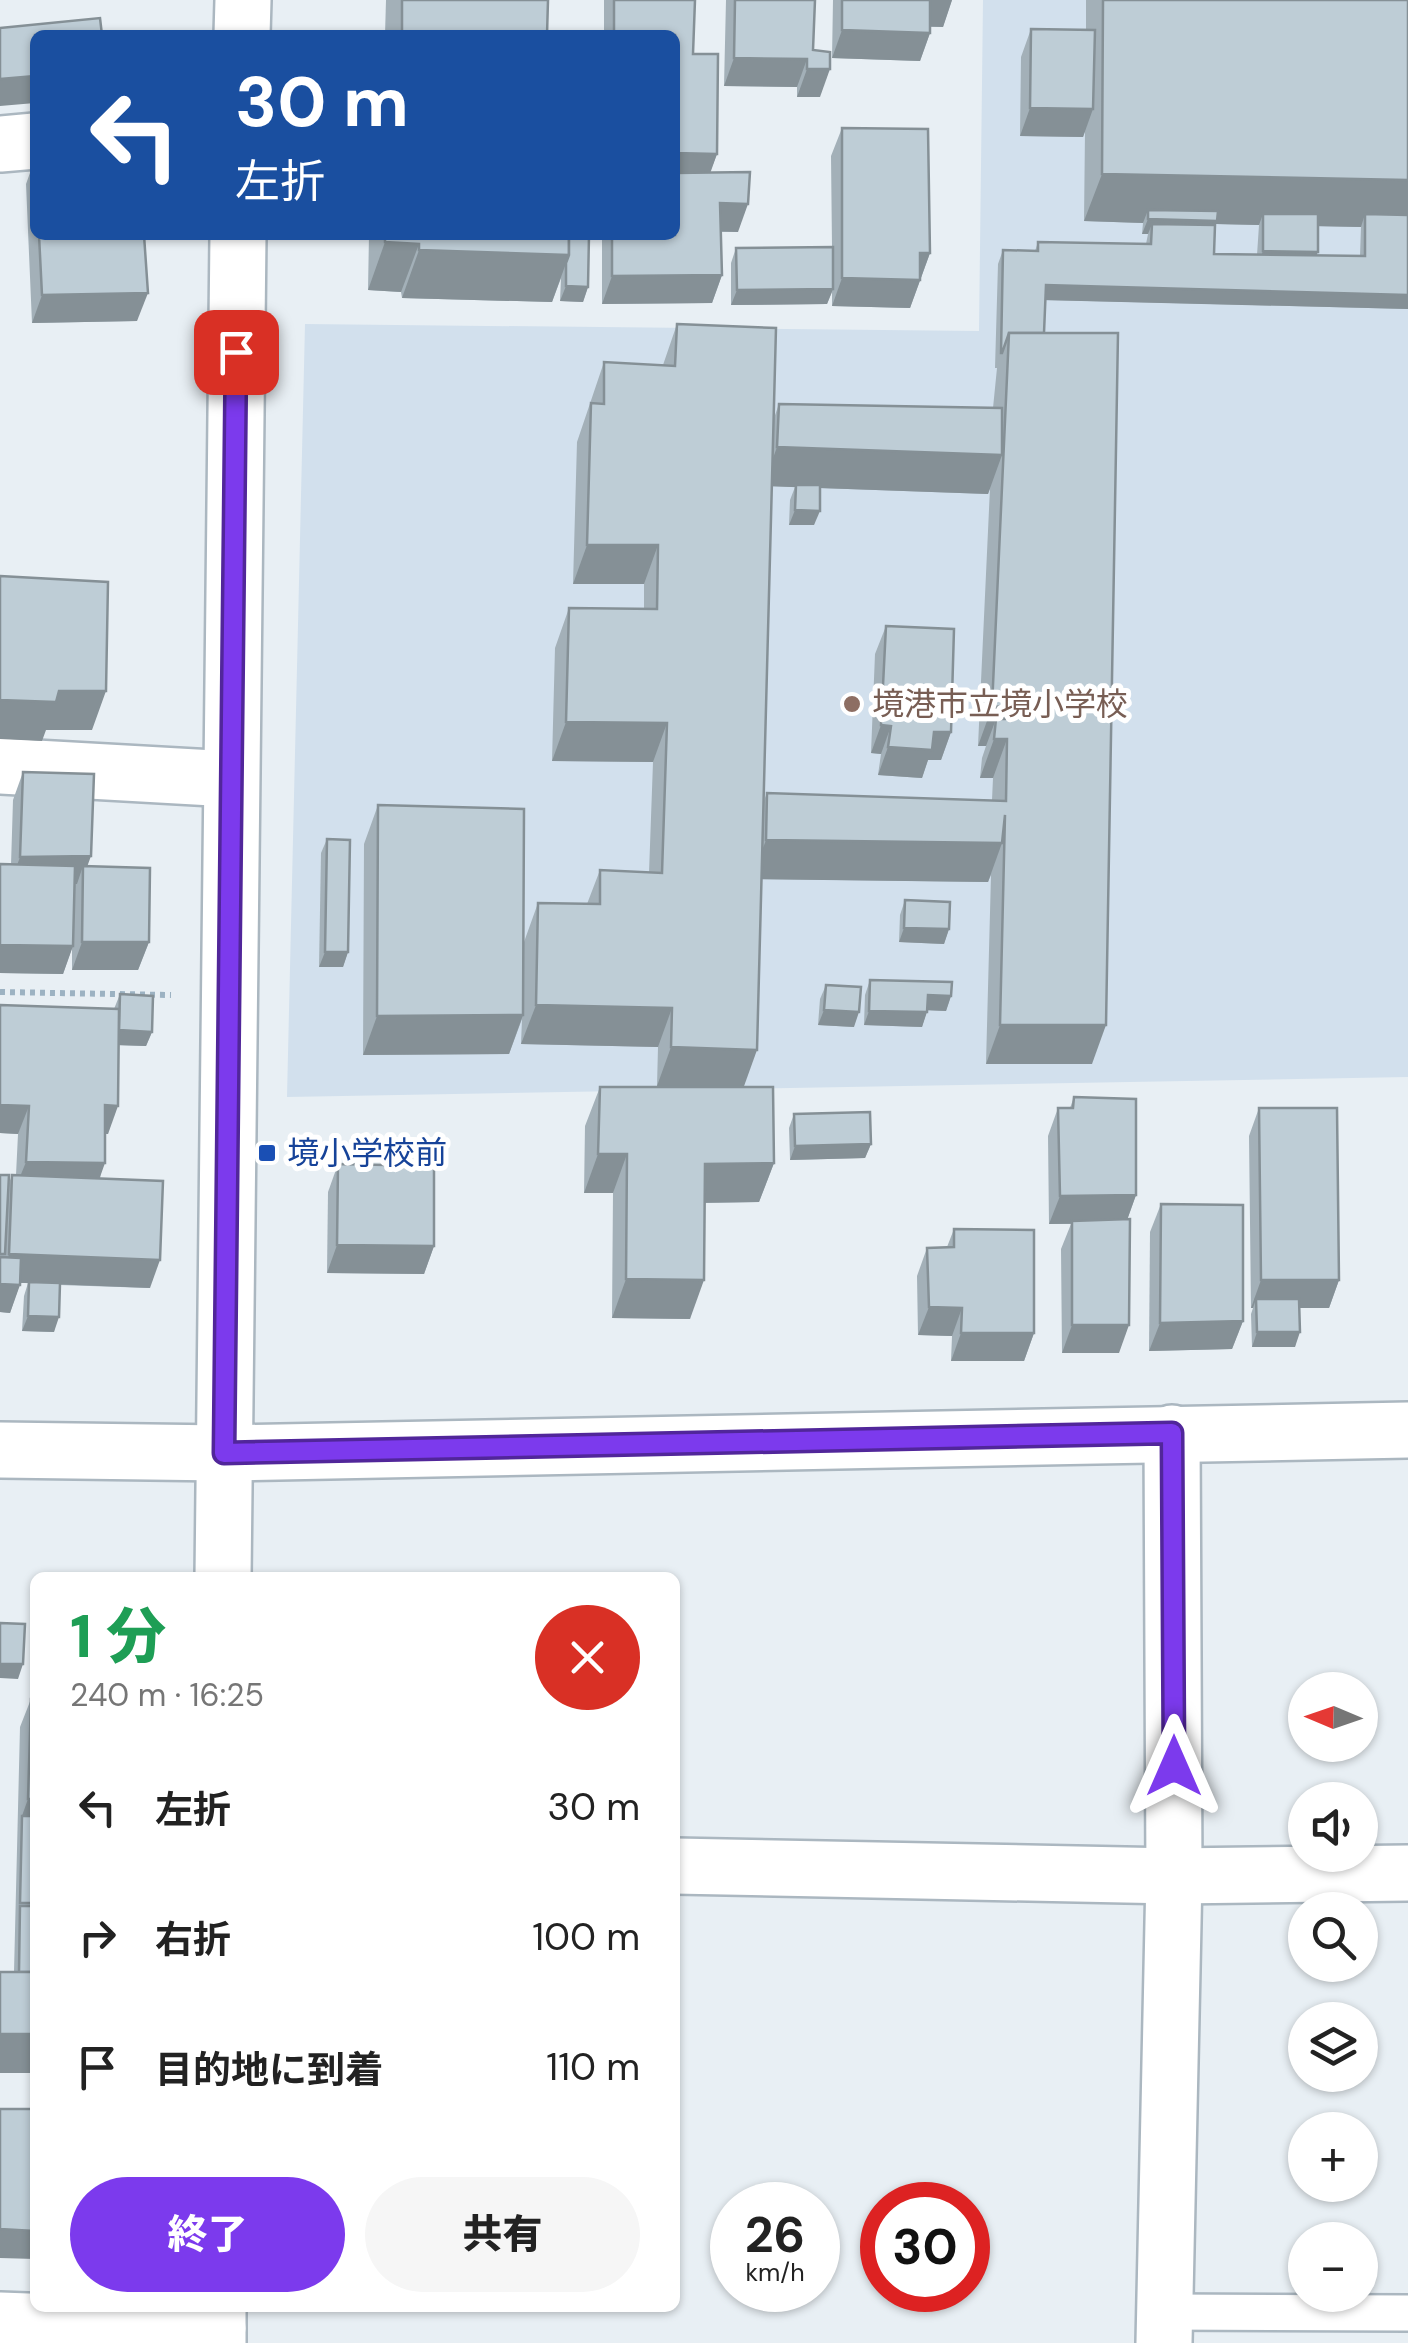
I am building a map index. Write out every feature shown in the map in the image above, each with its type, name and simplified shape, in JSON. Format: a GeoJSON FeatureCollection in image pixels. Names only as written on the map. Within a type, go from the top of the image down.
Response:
{"type":"FeatureCollection","features":[{"type":"Feature","properties":{"kind":"street"},"geometry":{"type":"LineString","coordinates":[[242,30],[243,0]]}},
{"type":"Feature","properties":{"kind":"street"},"geometry":{"type":"LineString","coordinates":[[0,144],[30,141]]}},
{"type":"Feature","properties":{"kind":"street"},"geometry":{"type":"LineString","coordinates":[[223,1572],[238,240]]}},
{"type":"Feature","properties":{"kind":"street"},"geometry":{"type":"LineString","coordinates":[[0,766],[231,779]]}},
{"type":"Feature","properties":{"kind":"street"},"geometry":{"type":"LineString","coordinates":[[0,1450],[224,1453],[1408,1430]]}},
{"type":"Feature","properties":{"kind":"street"},"geometry":{"type":"LineString","coordinates":[[1164,2328],[1174,1876],[1172,1433]]}},
{"type":"Feature","properties":{"kind":"street"},"geometry":{"type":"LineString","coordinates":[[680,1866],[1174,1876],[1408,1873]]}},
{"type":"Feature","properties":{"kind":"street"},"geometry":{"type":"LineString","coordinates":[[0,2320],[218,2326]]}},
{"type":"Feature","properties":{"kind":"lane"},"geometry":{"type":"LineString","coordinates":[[1164,2328],[1408,2313]]}},
{"type":"Feature","properties":{"kind":"path"},"geometry":{"type":"LineString","coordinates":[[0,992],[172,995]]}},
{"type":"Feature","properties":{"kind":"shaded area","name":"境港市立境小学校"},"geometry":{"type":"Polygon","coordinates":[[[983,0],[1408,0],[1408,1077],[287,1097],[305,324],[979,331],[983,0]]]}},
{"type":"Feature","properties":{"kind":"building"},"geometry":{"type":"Polygon","coordinates":[[[402,0],[548,0],[547,30],[402,30],[402,0]]]}},
{"type":"Feature","properties":{"kind":"building"},"geometry":{"type":"Polygon","coordinates":[[[614,0],[695,0],[693,54],[718,54],[717,154],[680,153],[680,30],[614,30],[614,0]]]}},
{"type":"Feature","properties":{"kind":"building"},"geometry":{"type":"Polygon","coordinates":[[[735,0],[815,0],[813,50],[830,52],[830,69],[807,69],[807,59],[734,58],[735,0]]]}},
{"type":"Feature","properties":{"kind":"building"},"geometry":{"type":"Polygon","coordinates":[[[842,0],[930,0],[930,33],[842,30],[842,0]]]}},
{"type":"Feature","properties":{"kind":"building"},"geometry":{"type":"Polygon","coordinates":[[[1103,0],[1408,0],[1408,180],[1102,174],[1103,0]]]}},
{"type":"Feature","properties":{"kind":"building"},"geometry":{"type":"Polygon","coordinates":[[[100,18],[101,30],[30,30],[30,76],[0,79],[0,28],[100,18]]]}},
{"type":"Feature","properties":{"kind":"building"},"geometry":{"type":"Polygon","coordinates":[[[1031,29],[1095,30],[1093,109],[1030,108],[1031,29]]]}},
{"type":"Feature","properties":{"kind":"building"},"geometry":{"type":"Polygon","coordinates":[[[842,128],[928,129],[930,253],[920,253],[920,280],[842,278],[842,128]]]}},
{"type":"Feature","properties":{"kind":"building"},"geometry":{"type":"Polygon","coordinates":[[[750,172],[748,204],[720,203],[722,275],[612,276],[612,240],[680,240],[680,173],[750,172]]]}},
{"type":"Feature","properties":{"kind":"building"},"geometry":{"type":"Polygon","coordinates":[[[1148,210],[1218,211],[1217,221],[1148,219],[1148,210]]]}},
{"type":"Feature","properties":{"kind":"building"},"geometry":{"type":"Polygon","coordinates":[[[1263,214],[1318,214],[1318,252],[1263,251],[1263,214]]]}},
{"type":"Feature","properties":{"kind":"building"},"geometry":{"type":"Polygon","coordinates":[[[1365,214],[1408,215],[1408,295],[1046,285],[1044,333],[1009,333],[1001,353],[1003,250],[1038,251],[1038,242],[1151,244],[1152,224],[1215,225],[1214,254],[1365,256],[1365,214]]]}},
{"type":"Feature","properties":{"kind":"building"},"geometry":{"type":"Polygon","coordinates":[[[39,240],[144,240],[148,293],[42,295],[39,240]]]}},
{"type":"Feature","properties":{"kind":"building"},"geometry":{"type":"Polygon","coordinates":[[[569,240],[569,255],[419,250],[419,244],[385,242],[569,240]]]}},
{"type":"Feature","properties":{"kind":"building"},"geometry":{"type":"Polygon","coordinates":[[[569,240],[589,240],[588,287],[566,286],[569,240]]]}},
{"type":"Feature","properties":{"kind":"building"},"geometry":{"type":"Polygon","coordinates":[[[833,247],[833,289],[737,290],[736,248],[833,247]]]}},
{"type":"Feature","properties":{"kind":"building"},"geometry":{"type":"Polygon","coordinates":[[[677,324],[776,328],[757,1050],[671,1047],[672,1008],[536,1005],[538,903],[600,904],[600,870],[662,873],[667,723],[566,722],[569,608],[657,609],[658,545],[587,545],[591,403],[604,404],[604,362],[675,366],[677,324]]]}},
{"type":"Feature","properties":{"kind":"building"},"geometry":{"type":"Polygon","coordinates":[[[1009,333],[1118,333],[1106,1025],[1000,1025],[1005,815],[1002,843],[766,840],[767,793],[1006,801],[1007,739],[994,739],[996,719],[1005,719],[1005,706],[992,707],[1009,333]]]}},
{"type":"Feature","properties":{"kind":"building"},"geometry":{"type":"Polygon","coordinates":[[[779,404],[1002,408],[1002,455],[777,447],[779,404]]]}},
{"type":"Feature","properties":{"kind":"building"},"geometry":{"type":"Polygon","coordinates":[[[796,485],[820,485],[820,511],[795,510],[796,485]]]}},
{"type":"Feature","properties":{"kind":"building"},"geometry":{"type":"Polygon","coordinates":[[[0,576],[108,582],[106,691],[59,691],[56,702],[0,700],[0,576]]]}},
{"type":"Feature","properties":{"kind":"building"},"geometry":{"type":"Polygon","coordinates":[[[886,626],[954,629],[951,732],[934,732],[932,750],[888,747],[891,726],[881,725],[886,626]]]}},
{"type":"Feature","properties":{"kind":"building"},"geometry":{"type":"Polygon","coordinates":[[[23,772],[94,774],[91,856],[20,857],[23,772]]]}},
{"type":"Feature","properties":{"kind":"building"},"geometry":{"type":"Polygon","coordinates":[[[378,805],[524,809],[523,1015],[377,1016],[378,805]]]}},
{"type":"Feature","properties":{"kind":"building"},"geometry":{"type":"Polygon","coordinates":[[[327,839],[350,840],[348,952],[325,952],[327,839]]]}},
{"type":"Feature","properties":{"kind":"building"},"geometry":{"type":"Polygon","coordinates":[[[0,864],[75,866],[73,946],[0,945],[0,864]]]}},
{"type":"Feature","properties":{"kind":"building"},"geometry":{"type":"Polygon","coordinates":[[[83,866],[150,868],[149,942],[82,942],[83,866]]]}},
{"type":"Feature","properties":{"kind":"building"},"geometry":{"type":"Polygon","coordinates":[[[905,900],[950,902],[949,929],[904,928],[905,900]]]}},
{"type":"Feature","properties":{"kind":"building"},"geometry":{"type":"Polygon","coordinates":[[[870,980],[952,982],[951,996],[928,995],[927,1012],[869,1011],[870,980]]]}},
{"type":"Feature","properties":{"kind":"building"},"geometry":{"type":"Polygon","coordinates":[[[826,985],[861,987],[859,1012],[824,1010],[826,985]]]}},
{"type":"Feature","properties":{"kind":"building"},"geometry":{"type":"Polygon","coordinates":[[[120,994],[153,996],[152,1032],[119,1030],[120,994]]]}},
{"type":"Feature","properties":{"kind":"building"},"geometry":{"type":"Polygon","coordinates":[[[0,1005],[119,1009],[118,1106],[105,1105],[105,1163],[26,1162],[29,1106],[0,1105],[0,1005]]]}},
{"type":"Feature","properties":{"kind":"building"},"geometry":{"type":"Polygon","coordinates":[[[600,1087],[773,1087],[774,1163],[705,1164],[704,1280],[626,1279],[627,1154],[598,1154],[600,1087]]]}},
{"type":"Feature","properties":{"kind":"building"},"geometry":{"type":"Polygon","coordinates":[[[1074,1097],[1136,1099],[1136,1195],[1060,1196],[1058,1108],[1073,1108],[1074,1097]]]}},
{"type":"Feature","properties":{"kind":"building"},"geometry":{"type":"Polygon","coordinates":[[[1259,1108],[1337,1108],[1339,1280],[1261,1280],[1259,1108]]]}},
{"type":"Feature","properties":{"kind":"building"},"geometry":{"type":"Polygon","coordinates":[[[870,1112],[871,1144],[795,1146],[794,1114],[870,1112]]]}},
{"type":"Feature","properties":{"kind":"building"},"geometry":{"type":"Polygon","coordinates":[[[338,1164],[434,1166],[434,1246],[337,1245],[338,1164]]]}},
{"type":"Feature","properties":{"kind":"building"},"geometry":{"type":"Polygon","coordinates":[[[0,1175],[9,1175],[5,1254],[0,1254],[0,1175]]]}},
{"type":"Feature","properties":{"kind":"building"},"geometry":{"type":"Polygon","coordinates":[[[12,1175],[163,1181],[160,1260],[9,1254],[12,1175]]]}},
{"type":"Feature","properties":{"kind":"building"},"geometry":{"type":"Polygon","coordinates":[[[1161,1204],[1243,1205],[1243,1321],[1160,1323],[1161,1204]]]}},
{"type":"Feature","properties":{"kind":"building"},"geometry":{"type":"Polygon","coordinates":[[[1130,1219],[1129,1325],[1072,1325],[1072,1221],[1130,1219]]]}},
{"type":"Feature","properties":{"kind":"building"},"geometry":{"type":"Polygon","coordinates":[[[954,1229],[1034,1230],[1034,1333],[961,1333],[962,1308],[929,1307],[927,1248],[954,1247],[954,1229]]]}},
{"type":"Feature","properties":{"kind":"building"},"geometry":{"type":"Polygon","coordinates":[[[0,1257],[21,1258],[20,1285],[0,1284],[0,1257]]]}},
{"type":"Feature","properties":{"kind":"building"},"geometry":{"type":"Polygon","coordinates":[[[29,1282],[60,1283],[59,1317],[28,1316],[29,1282]]]}},
{"type":"Feature","properties":{"kind":"building"},"geometry":{"type":"Polygon","coordinates":[[[1256,1299],[1299,1299],[1300,1332],[1257,1332],[1256,1299]]]}},
{"type":"Feature","properties":{"kind":"building"},"geometry":{"type":"Polygon","coordinates":[[[0,1623],[25,1624],[23,1664],[0,1664],[0,1623]]]}},
{"type":"Feature","properties":{"kind":"building"},"geometry":{"type":"Polygon","coordinates":[[[30,1732],[30,1799],[28,1799],[30,1732]]]}},
{"type":"Feature","properties":{"kind":"building"},"geometry":{"type":"Polygon","coordinates":[[[22,1816],[30,1816],[30,1903],[20,1903],[22,1816]]]}},
{"type":"Feature","properties":{"kind":"building"},"geometry":{"type":"Polygon","coordinates":[[[20,1906],[30,1906],[30,1972],[19,1972],[20,1906]]]}},
{"type":"Feature","properties":{"kind":"building"},"geometry":{"type":"Polygon","coordinates":[[[0,1972],[30,1972],[30,2034],[0,2034],[0,1972]]]}},
{"type":"Feature","properties":{"kind":"building"},"geometry":{"type":"Polygon","coordinates":[[[0,2109],[30,2109],[30,2231],[0,2229],[0,2109]]]}},
{"type":"Feature","properties":{"kind":"place","name":"境港市立境小学校"},"geometry":{"type":"Point","coordinates":[852,704]}},
{"type":"Feature","properties":{"kind":"place","name":"境小学校前"},"geometry":{"type":"Point","coordinates":[267,1153]}},
{"type":"Feature","properties":{"kind":"route"},"geometry":{"type":"LineString","coordinates":[[236,352],[224,1453],[1172,1433],[1174,1766]]}}]}
